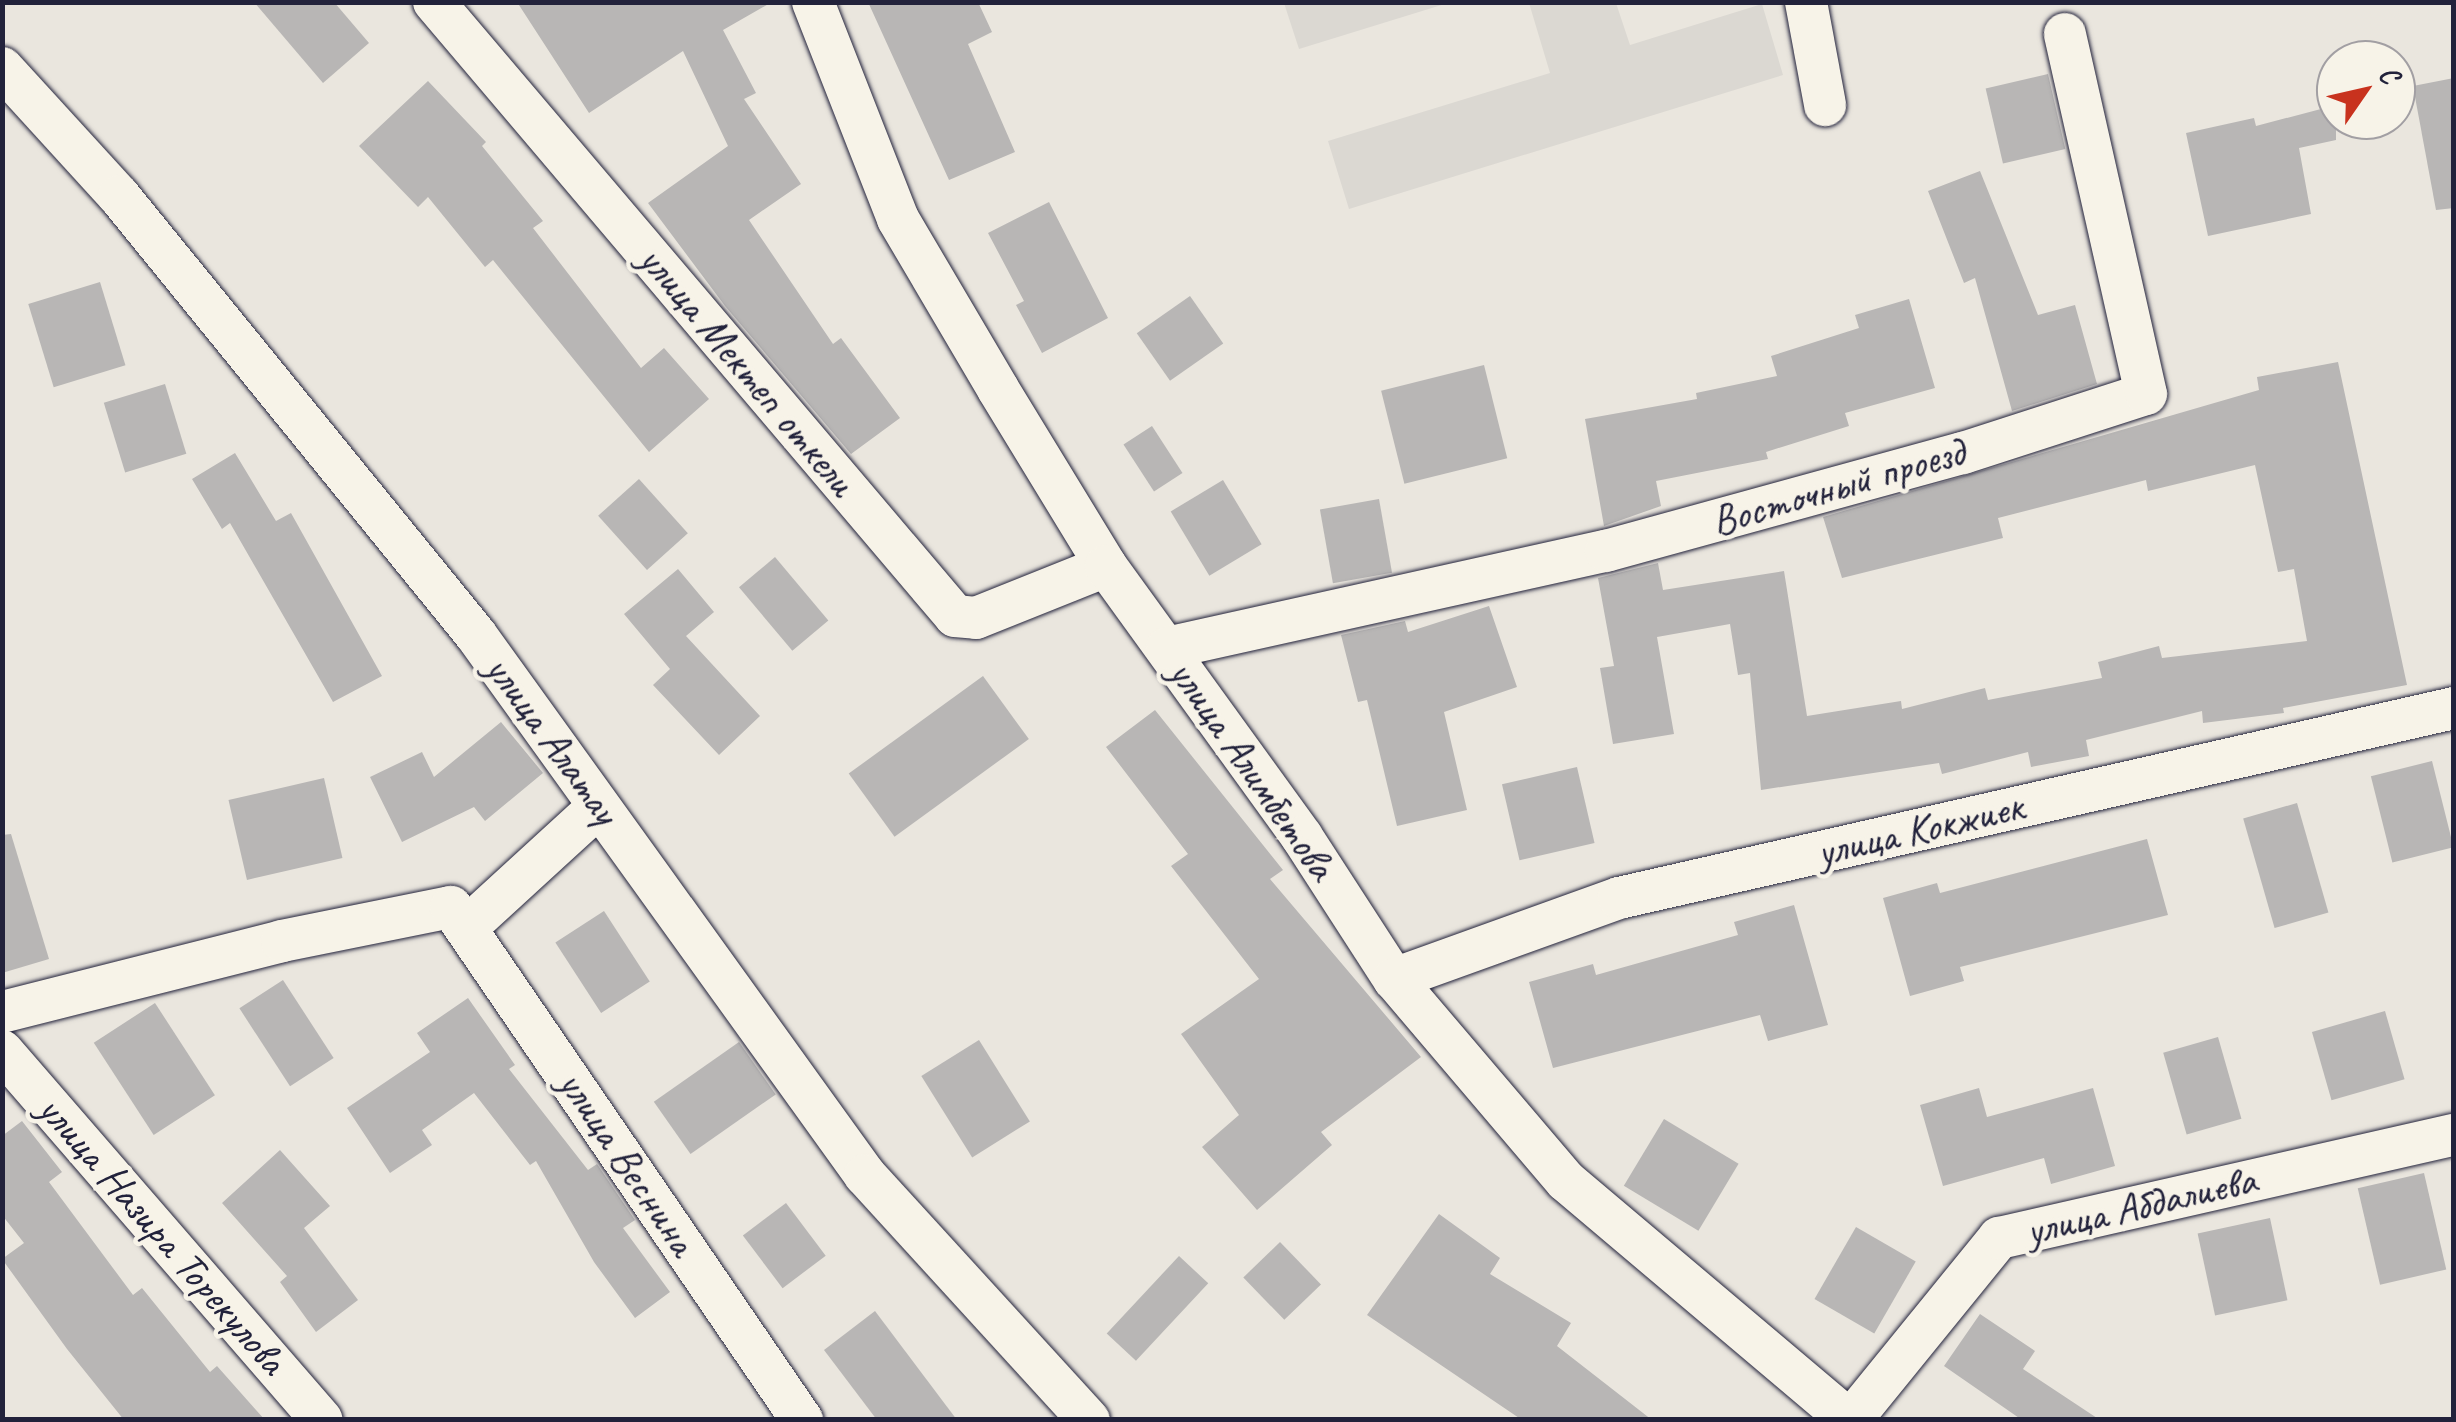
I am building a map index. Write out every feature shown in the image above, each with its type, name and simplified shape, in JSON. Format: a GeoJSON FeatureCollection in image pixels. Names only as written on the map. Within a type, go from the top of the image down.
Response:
{"type":"FeatureCollection","features":[{"type":"Feature","properties":{"kind":"street","name":"улица Мектеп откели"},"geometry":{"type":"LineString","coordinates":[[434,2],[955,616],[976,618],[1106,566]]}},
{"type":"Feature","properties":{"kind":"street","name":"улица Алимбетова"},"geometry":{"type":"LineString","coordinates":[[813,2],[898,219],[1106,566],[1168,648],[1394,979],[1566,1181],[1850,1420]]}},
{"type":"Feature","properties":{"kind":"street"},"geometry":{"type":"LineString","coordinates":[[1806,2],[1825,105]]}},
{"type":"Feature","properties":{"kind":"street","name":"Восточный проезд"},"geometry":{"type":"LineString","coordinates":[[1168,648],[1606,552],[1963,452],[2146,394],[2065,34]]}},
{"type":"Feature","properties":{"kind":"street","name":"улица Алатау"},"geometry":{"type":"LineString","coordinates":[[2,68],[118,196],[476,634],[865,1175],[1089,1420]]}},
{"type":"Feature","properties":{"kind":"street","name":"улица Кокжиек"},"geometry":{"type":"LineString","coordinates":[[1394,979],[1619,898],[2454,708]]}},
{"type":"Feature","properties":{"kind":"street"},"geometry":{"type":"LineString","coordinates":[[2,1012],[282,941],[458,917],[600,806]]}},
{"type":"Feature","properties":{"kind":"street","name":"улица Веснина"},"geometry":{"type":"LineString","coordinates":[[458,917],[802,1420]]}},
{"type":"Feature","properties":{"kind":"street","name":"улица Назира Торекулова"},"geometry":{"type":"LineString","coordinates":[[2,1051],[322,1420]]}},
{"type":"Feature","properties":{"kind":"street","name":"улица Абдалиева"},"geometry":{"type":"LineString","coordinates":[[1850,1420],[1999,1238],[2454,1135]]}},
{"type":"Feature","properties":{"kind":"shaded area"},"geometry":{"type":"Polygon","coordinates":[[[1284,2],[1448,3],[1299,49],[1284,2]]]}},
{"type":"Feature","properties":{"kind":"shaded area"},"geometry":{"type":"Polygon","coordinates":[[[1529,3],[1616,3],[1630,45],[1762,4],[1783,75],[1349,209],[1328,141],[1550,73],[1529,3]]]}},
{"type":"Feature","properties":{"kind":"building"},"geometry":{"type":"Polygon","coordinates":[[[254,2],[334,2],[369,43],[323,83],[254,2]]]}},
{"type":"Feature","properties":{"kind":"building"},"geometry":{"type":"Polygon","coordinates":[[[517,2],[772,2],[723,30],[756,93],[744,99],[801,184],[749,220],[833,344],[841,338],[900,418],[851,454],[725,306],[648,203],[728,146],[683,51],[589,113],[517,2]]]}},
{"type":"Feature","properties":{"kind":"building"},"geometry":{"type":"Polygon","coordinates":[[[868,2],[978,2],[992,32],[968,44],[1015,152],[949,180],[868,2]]]}},
{"type":"Feature","properties":{"kind":"building"},"geometry":{"type":"Polygon","coordinates":[[[2048,74],[2065,149],[2003,163],[1986,88],[2048,74]]]}},
{"type":"Feature","properties":{"kind":"building"},"geometry":{"type":"Polygon","coordinates":[[[2454,78],[2454,208],[2436,210],[2416,85],[2454,78]]]}},
{"type":"Feature","properties":{"kind":"building"},"geometry":{"type":"Polygon","coordinates":[[[428,81],[486,142],[482,146],[543,221],[533,228],[641,368],[664,348],[709,399],[649,452],[493,260],[485,267],[428,197],[418,207],[359,146],[428,81]]]}},
{"type":"Feature","properties":{"kind":"building"},"geometry":{"type":"Polygon","coordinates":[[[2316,110],[2316,140],[2336,140],[2299,148],[2311,214],[2208,236],[2186,133],[2254,118],[2256,126],[2316,110]]]}},
{"type":"Feature","properties":{"kind":"building"},"geometry":{"type":"Polygon","coordinates":[[[1980,171],[2038,315],[2075,305],[2097,384],[2012,411],[1975,278],[1964,283],[1928,191],[1980,171]]]}},
{"type":"Feature","properties":{"kind":"building"},"geometry":{"type":"Polygon","coordinates":[[[1049,202],[1108,318],[1042,353],[1016,305],[1024,301],[988,233],[1049,202]]]}},
{"type":"Feature","properties":{"kind":"building"},"geometry":{"type":"Polygon","coordinates":[[[100,282],[125,365],[54,387],[28,304],[100,282]]]}},
{"type":"Feature","properties":{"kind":"building"},"geometry":{"type":"Polygon","coordinates":[[[1190,296],[1223,344],[1170,381],[1137,333],[1190,296]]]}},
{"type":"Feature","properties":{"kind":"building"},"geometry":{"type":"Polygon","coordinates":[[[1909,299],[1935,388],[1845,413],[1849,426],[1766,452],[1768,459],[1656,481],[1661,506],[1604,526],[1585,419],[1697,399],[1696,393],[1777,376],[1771,356],[1859,328],[1855,315],[1909,299]]]}},
{"type":"Feature","properties":{"kind":"building"},"geometry":{"type":"Polygon","coordinates":[[[2338,362],[2407,685],[2283,708],[2284,713],[2203,723],[2202,711],[2086,740],[2089,756],[2031,767],[2028,752],[1942,774],[1939,763],[1761,790],[1750,673],[1738,675],[1730,624],[1657,637],[1674,734],[1613,744],[1600,668],[1614,666],[1598,578],[1658,563],[1663,590],[1784,571],[1807,716],[1901,701],[1902,709],[1985,688],[1988,700],[2102,678],[2098,662],[2159,646],[2162,658],[2307,641],[2294,569],[2278,572],[2255,465],[2148,491],[2146,480],[1998,518],[2003,538],[1842,578],[1823,517],[2259,390],[2257,377],[2338,362]]]}},
{"type":"Feature","properties":{"kind":"building"},"geometry":{"type":"Polygon","coordinates":[[[1484,365],[1507,458],[1404,484],[1381,391],[1484,365]]]}},
{"type":"Feature","properties":{"kind":"building"},"geometry":{"type":"Polygon","coordinates":[[[165,384],[186,454],[125,473],[104,403],[165,384]]]}},
{"type":"Feature","properties":{"kind":"building"},"geometry":{"type":"Polygon","coordinates":[[[1152,426],[1182,473],[1154,491],[1123,445],[1152,426]]]}},
{"type":"Feature","properties":{"kind":"building"},"geometry":{"type":"Polygon","coordinates":[[[235,453],[276,521],[291,513],[382,676],[333,702],[230,523],[222,529],[192,479],[235,453]]]}},
{"type":"Feature","properties":{"kind":"building"},"geometry":{"type":"Polygon","coordinates":[[[639,479],[688,533],[647,570],[598,516],[639,479]]]}},
{"type":"Feature","properties":{"kind":"building"},"geometry":{"type":"Polygon","coordinates":[[[1223,480],[1262,544],[1209,576],[1171,511],[1223,480]]]}},
{"type":"Feature","properties":{"kind":"building"},"geometry":{"type":"Polygon","coordinates":[[[1379,499],[1392,573],[1333,583],[1320,509],[1379,499]]]}},
{"type":"Feature","properties":{"kind":"building"},"geometry":{"type":"Polygon","coordinates":[[[775,557],[828,621],[792,651],[739,587],[775,557]]]}},
{"type":"Feature","properties":{"kind":"building"},"geometry":{"type":"Polygon","coordinates":[[[678,569],[714,612],[686,636],[760,716],[719,755],[653,685],[670,669],[624,614],[678,569]]]}},
{"type":"Feature","properties":{"kind":"building"},"geometry":{"type":"Polygon","coordinates":[[[1489,606],[1517,687],[1444,712],[1467,810],[1397,826],[1367,700],[1358,702],[1341,635],[1405,621],[1408,632],[1489,606]]]}},
{"type":"Feature","properties":{"kind":"building"},"geometry":{"type":"Polygon","coordinates":[[[983,676],[1029,739],[895,837],[849,774],[983,676]]]}},
{"type":"Feature","properties":{"kind":"building"},"geometry":{"type":"Polygon","coordinates":[[[1155,710],[1283,870],[1270,879],[1421,1057],[1321,1132],[1332,1145],[1257,1210],[1202,1147],[1239,1115],[1181,1034],[1259,979],[1171,866],[1188,854],[1106,747],[1155,710]]]}},
{"type":"Feature","properties":{"kind":"building"},"geometry":{"type":"Polygon","coordinates":[[[501,722],[543,773],[485,821],[474,807],[402,842],[370,777],[422,752],[434,777],[501,722]]]}},
{"type":"Feature","properties":{"kind":"building"},"geometry":{"type":"Polygon","coordinates":[[[2432,761],[2454,847],[2392,863],[2371,776],[2432,761]]]}},
{"type":"Feature","properties":{"kind":"building"},"geometry":{"type":"Polygon","coordinates":[[[1577,767],[1595,843],[1520,860],[1502,784],[1577,767]]]}},
{"type":"Feature","properties":{"kind":"building"},"geometry":{"type":"Polygon","coordinates":[[[324,778],[342,858],[247,880],[229,800],[324,778]]]}},
{"type":"Feature","properties":{"kind":"building"},"geometry":{"type":"Polygon","coordinates":[[[2297,803],[2328,913],[2275,928],[2243,818],[2297,803]]]}},
{"type":"Feature","properties":{"kind":"building"},"geometry":{"type":"Polygon","coordinates":[[[11,834],[49,959],[2,973],[2,835],[11,834]]]}},
{"type":"Feature","properties":{"kind":"building"},"geometry":{"type":"Polygon","coordinates":[[[2147,839],[2168,915],[1960,967],[1964,981],[1910,996],[1883,898],[1937,883],[1940,893],[2147,839]]]}},
{"type":"Feature","properties":{"kind":"building"},"geometry":{"type":"Polygon","coordinates":[[[1794,905],[1828,1025],[1768,1041],[1760,1015],[1553,1068],[1529,982],[1593,964],[1596,975],[1738,935],[1734,922],[1794,905]]]}},
{"type":"Feature","properties":{"kind":"building"},"geometry":{"type":"Polygon","coordinates":[[[604,911],[650,981],[601,1013],[555,943],[604,911]]]}},
{"type":"Feature","properties":{"kind":"building"},"geometry":{"type":"Polygon","coordinates":[[[283,980],[334,1058],[290,1086],[239,1008],[283,980]]]}},
{"type":"Feature","properties":{"kind":"building"},"geometry":{"type":"Polygon","coordinates":[[[468,998],[515,1065],[509,1069],[588,1170],[597,1164],[635,1220],[623,1228],[670,1292],[635,1318],[594,1262],[536,1161],[530,1165],[474,1093],[422,1130],[432,1145],[390,1173],[347,1108],[430,1052],[417,1033],[468,998]]]}},
{"type":"Feature","properties":{"kind":"building"},"geometry":{"type":"Polygon","coordinates":[[[155,1003],[215,1095],[154,1135],[94,1043],[155,1003]]]}},
{"type":"Feature","properties":{"kind":"building"},"geometry":{"type":"Polygon","coordinates":[[[2385,1011],[2405,1079],[2332,1100],[2312,1032],[2385,1011]]]}},
{"type":"Feature","properties":{"kind":"building"},"geometry":{"type":"Polygon","coordinates":[[[2218,1037],[2241,1119],[2187,1134],[2163,1053],[2218,1037]]]}},
{"type":"Feature","properties":{"kind":"building"},"geometry":{"type":"Polygon","coordinates":[[[979,1040],[1030,1121],[972,1157],[921,1076],[979,1040]]]}},
{"type":"Feature","properties":{"kind":"building"},"geometry":{"type":"Polygon","coordinates":[[[739,1042],[776,1094],[691,1154],[654,1102],[739,1042]]]}},
{"type":"Feature","properties":{"kind":"building"},"geometry":{"type":"Polygon","coordinates":[[[1979,1088],[1987,1117],[2093,1088],[2115,1166],[2051,1184],[2044,1158],[1943,1186],[1920,1105],[1979,1088]]]}},
{"type":"Feature","properties":{"kind":"building"},"geometry":{"type":"Polygon","coordinates":[[[1664,1119],[1739,1164],[1698,1231],[1624,1186],[1664,1119]]]}},
{"type":"Feature","properties":{"kind":"building"},"geometry":{"type":"Polygon","coordinates":[[[22,1121],[62,1172],[49,1182],[133,1295],[142,1288],[210,1372],[217,1366],[265,1420],[124,1420],[2,1259],[24,1243],[2,1215],[2,1136],[22,1121]]]}},
{"type":"Feature","properties":{"kind":"building"},"geometry":{"type":"Polygon","coordinates":[[[280,1150],[330,1206],[304,1228],[358,1300],[316,1332],[280,1282],[287,1276],[222,1203],[280,1150]]]}},
{"type":"Feature","properties":{"kind":"building"},"geometry":{"type":"Polygon","coordinates":[[[2424,1173],[2446,1269],[2380,1285],[2358,1188],[2424,1173]]]}},
{"type":"Feature","properties":{"kind":"building"},"geometry":{"type":"Polygon","coordinates":[[[786,1203],[826,1256],[783,1288],[743,1235],[786,1203]]]}},
{"type":"Feature","properties":{"kind":"building"},"geometry":{"type":"Polygon","coordinates":[[[1439,1214],[1500,1258],[1490,1274],[1571,1323],[1557,1346],[1652,1420],[1522,1420],[1367,1315],[1439,1214]]]}},
{"type":"Feature","properties":{"kind":"building"},"geometry":{"type":"Polygon","coordinates":[[[2270,1218],[2287,1300],[2215,1316],[2198,1233],[2270,1218]]]}},
{"type":"Feature","properties":{"kind":"building"},"geometry":{"type":"Polygon","coordinates":[[[1856,1227],[1916,1262],[1874,1333],[1814,1299],[1856,1227]]]}},
{"type":"Feature","properties":{"kind":"building"},"geometry":{"type":"Polygon","coordinates":[[[1280,1242],[1321,1284],[1284,1320],[1243,1277],[1280,1242]]]}},
{"type":"Feature","properties":{"kind":"building"},"geometry":{"type":"Polygon","coordinates":[[[1179,1256],[1208,1283],[1136,1361],[1107,1334],[1179,1256]]]}},
{"type":"Feature","properties":{"kind":"building"},"geometry":{"type":"Polygon","coordinates":[[[875,1311],[957,1420],[877,1420],[824,1350],[875,1311]]]}},
{"type":"Feature","properties":{"kind":"building"},"geometry":{"type":"Polygon","coordinates":[[[1980,1314],[2035,1351],[2023,1369],[2100,1420],[2022,1420],[1944,1366],[1980,1314]]]}}]}
